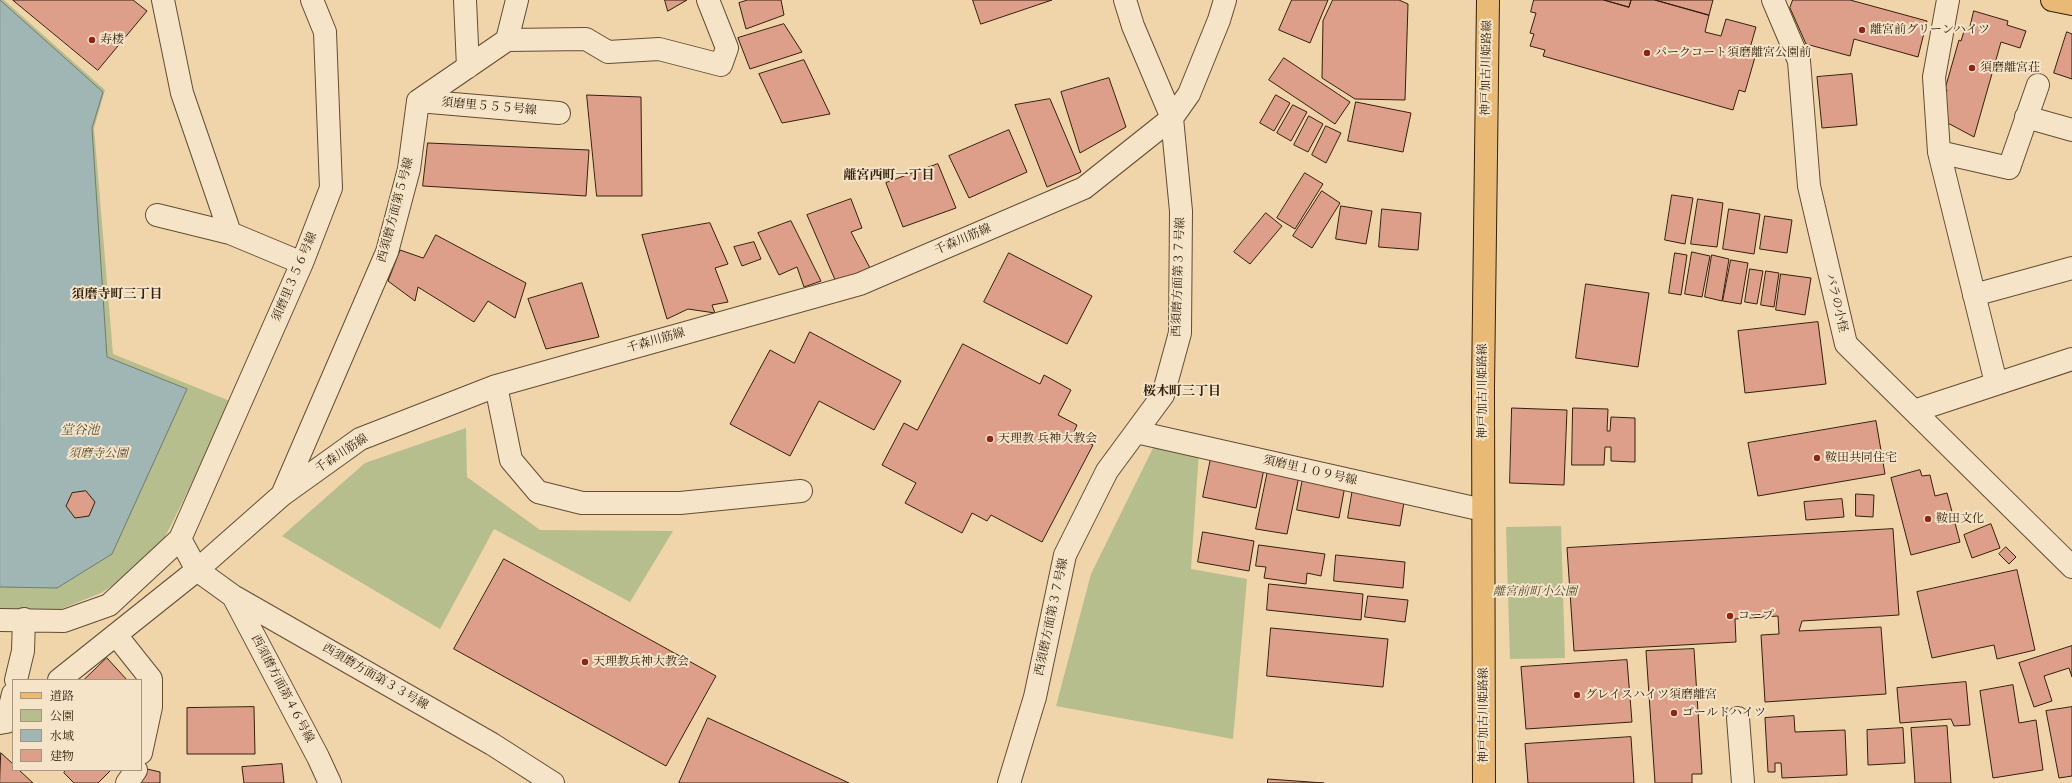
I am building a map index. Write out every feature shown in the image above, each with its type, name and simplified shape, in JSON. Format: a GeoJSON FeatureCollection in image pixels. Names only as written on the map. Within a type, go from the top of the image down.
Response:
{"type":"FeatureCollection","features":[{"type":"Feature","properties":{"kind":"main road","name":"神戸加古川姫路線"},"geometry":{"type":"LineString","coordinates":[[1484,783],[1483,510],[1488,0]]}},
{"type":"Feature","properties":{"kind":"main road"},"geometry":{"type":"LineString","coordinates":[[2052,0],[2072,4]]}},
{"type":"Feature","properties":{"kind":"street"},"geometry":{"type":"LineString","coordinates":[[163,0],[182,93],[230,233]]}},
{"type":"Feature","properties":{"kind":"street","name":"須磨里３５６号線"},"geometry":{"type":"LineString","coordinates":[[180,539],[302,263],[331,188],[325,32],[312,0]]}},
{"type":"Feature","properties":{"kind":"street"},"geometry":{"type":"LineString","coordinates":[[466,0],[468,67]]}},
{"type":"Feature","properties":{"kind":"street"},"geometry":{"type":"LineString","coordinates":[[507,40],[516,0]]}},
{"type":"Feature","properties":{"kind":"street"},"geometry":{"type":"LineString","coordinates":[[418,101],[507,40],[586,39],[608,52],[659,49],[721,65],[727,48],[708,0]]}},
{"type":"Feature","properties":{"kind":"street","name":"西須磨方面第３７号線"},"geometry":{"type":"LineString","coordinates":[[1009,783],[1035,697],[1065,554],[1107,471],[1163,395],[1180,333],[1181,211],[1172,118],[1133,26],[1125,0]]}},
{"type":"Feature","properties":{"kind":"street","name":"千森川筋線"},"geometry":{"type":"LineString","coordinates":[[60,679],[197,570],[282,495],[360,439],[496,386],[860,284],[1084,188],[1172,118],[1189,94],[1225,0]]}},
{"type":"Feature","properties":{"kind":"street","name":"バラの小怪"},"geometry":{"type":"LineString","coordinates":[[1773,0],[1799,61],[1809,186],[1846,344],[2072,567]]}},
{"type":"Feature","properties":{"kind":"street"},"geometry":{"type":"LineString","coordinates":[[1948,0],[1934,77],[1939,152],[1996,383]]}},
{"type":"Feature","properties":{"kind":"street"},"geometry":{"type":"LineString","coordinates":[[1939,152],[2009,168],[2038,85]]}},
{"type":"Feature","properties":{"kind":"street","name":"須磨里５５５号線"},"geometry":{"type":"LineString","coordinates":[[418,101],[559,113]]}},
{"type":"Feature","properties":{"kind":"street","name":"西須磨方面第５号線"},"geometry":{"type":"LineString","coordinates":[[282,495],[387,252],[409,169],[418,101]]}},
{"type":"Feature","properties":{"kind":"street"},"geometry":{"type":"LineString","coordinates":[[2026,117],[2072,130]]}},
{"type":"Feature","properties":{"kind":"street"},"geometry":{"type":"LineString","coordinates":[[157,215],[230,233],[302,263]]}},
{"type":"Feature","properties":{"kind":"street"},"geometry":{"type":"LineString","coordinates":[[1974,295],[2072,268]]}},
{"type":"Feature","properties":{"kind":"street"},"geometry":{"type":"LineString","coordinates":[[1914,411],[2072,358]]}},
{"type":"Feature","properties":{"kind":"street"},"geometry":{"type":"LineString","coordinates":[[496,386],[511,460],[538,492],[582,503],[680,503],[801,491]]}},
{"type":"Feature","properties":{"kind":"street","name":"須磨里１０９号線"},"geometry":{"type":"LineString","coordinates":[[1136,432],[1483,510]]}},
{"type":"Feature","properties":{"kind":"street"},"geometry":{"type":"LineString","coordinates":[[0,620],[24,619],[64,621],[109,606],[180,539],[197,570]]}},
{"type":"Feature","properties":{"kind":"street","name":"西須磨方面第３３号線"},"geometry":{"type":"LineString","coordinates":[[197,570],[233,596],[485,740],[553,783]]}},
{"type":"Feature","properties":{"kind":"street","name":"西須磨方面第４６号線"},"geometry":{"type":"LineString","coordinates":[[233,596],[318,757],[330,783]]}},
{"type":"Feature","properties":{"kind":"street"},"geometry":{"type":"LineString","coordinates":[[16,679],[23,651],[24,619]]}},
{"type":"Feature","properties":{"kind":"street"},"geometry":{"type":"LineString","coordinates":[[116,635],[152,679],[150,707],[142,748]]}},
{"type":"Feature","properties":{"kind":"street"},"geometry":{"type":"LineString","coordinates":[[5,723],[12,698]]}},
{"type":"Feature","properties":{"kind":"street"},"geometry":{"type":"LineString","coordinates":[[1738,718],[1743,783]]}},
{"type":"Feature","properties":{"kind":"street"},"geometry":{"type":"LineString","coordinates":[[127,783],[135,771]]}},
{"type":"Feature","properties":{"kind":"green space","name":"堂谷池"},"geometry":{"type":"Polygon","coordinates":[[[0,0],[4,0],[105,90],[94,128],[113,354],[230,401],[160,547],[139,568],[101,593],[56,611],[0,611],[0,0]]]}},
{"type":"Feature","properties":{"kind":"green space"},"geometry":{"type":"Polygon","coordinates":[[[466,428],[467,477],[540,530],[673,531],[630,602],[494,529],[440,629],[282,536],[365,463],[466,428]]]}},
{"type":"Feature","properties":{"kind":"green space"},"geometry":{"type":"Polygon","coordinates":[[[1156,442],[1199,451],[1191,569],[1247,579],[1233,739],[1056,706],[1091,574],[1156,442]]]}},
{"type":"Feature","properties":{"kind":"green space","name":"離宮前町小公園"},"geometry":{"type":"Polygon","coordinates":[[[1561,526],[1565,658],[1510,659],[1506,527],[1561,526]]]}},
{"type":"Feature","properties":{"kind":"water","name":"堂谷池"},"geometry":{"type":"Polygon","coordinates":[[[0,0],[103,92],[92,128],[107,357],[187,389],[112,554],[57,588],[0,587],[0,0]]]}},
{"type":"Feature","properties":{"kind":"building","name":"寿楼"},"geometry":{"type":"Polygon","coordinates":[[[13,0],[133,0],[147,11],[98,70],[13,0]]]}},
{"type":"Feature","properties":{"kind":"building"},"geometry":{"type":"Polygon","coordinates":[[[665,0],[687,0],[668,11],[665,0]]]}},
{"type":"Feature","properties":{"kind":"building"},"geometry":{"type":"Polygon","coordinates":[[[748,0],[781,0],[784,15],[746,29],[739,3],[748,0]]]}},
{"type":"Feature","properties":{"kind":"building"},"geometry":{"type":"Polygon","coordinates":[[[973,0],[1052,0],[981,24],[973,0]]]}},
{"type":"Feature","properties":{"kind":"building"},"geometry":{"type":"Polygon","coordinates":[[[1292,0],[1328,0],[1310,43],[1279,30],[1292,0]]]}},
{"type":"Feature","properties":{"kind":"building"},"geometry":{"type":"Polygon","coordinates":[[[1333,0],[1399,0],[1408,4],[1405,100],[1355,99],[1322,78],[1323,21],[1333,0]]]}},
{"type":"Feature","properties":{"kind":"building","name":"パークコート須磨離宮公園前"},"geometry":{"type":"Polygon","coordinates":[[[1534,0],[1604,0],[1629,7],[1631,0],[1655,0],[1709,15],[1705,32],[1721,36],[1726,19],[1756,27],[1748,55],[1755,57],[1745,92],[1739,90],[1733,110],[1543,56],[1545,50],[1530,46],[1534,34],[1530,33],[1536,13],[1531,12],[1534,0]]]}},
{"type":"Feature","properties":{"kind":"building"},"geometry":{"type":"Polygon","coordinates":[[[1604,0],[1631,0],[1629,7],[1604,0]]]}},
{"type":"Feature","properties":{"kind":"building"},"geometry":{"type":"Polygon","coordinates":[[[1655,0],[1713,0],[1709,15],[1655,0]]]}},
{"type":"Feature","properties":{"kind":"building","name":"離宮前グリーンハイツ"},"geometry":{"type":"Polygon","coordinates":[[[1793,0],[1850,0],[1927,21],[1918,57],[1854,39],[1850,56],[1806,44],[1790,8],[1793,0]]]}},
{"type":"Feature","properties":{"kind":"building","name":"須磨離宮荘"},"geometry":{"type":"Polygon","coordinates":[[[1974,11],[2008,21],[2007,25],[2026,31],[2020,48],[2001,42],[1974,137],[1944,121],[1947,106],[1943,104],[1947,90],[1945,89],[1959,40],[1961,41],[1965,28],[1969,29],[1974,11]]]}},
{"type":"Feature","properties":{"kind":"building"},"geometry":{"type":"Polygon","coordinates":[[[784,24],[802,52],[750,69],[738,38],[784,24]]]}},
{"type":"Feature","properties":{"kind":"building"},"geometry":{"type":"Polygon","coordinates":[[[2067,32],[2072,34],[2072,79],[2054,73],[2067,32]]]}},
{"type":"Feature","properties":{"kind":"building"},"geometry":{"type":"Polygon","coordinates":[[[1284,58],[1350,102],[1335,124],[1269,80],[1284,58]]]}},
{"type":"Feature","properties":{"kind":"building"},"geometry":{"type":"Polygon","coordinates":[[[804,60],[830,114],[782,123],[759,74],[804,60]]]}},
{"type":"Feature","properties":{"kind":"building"},"geometry":{"type":"Polygon","coordinates":[[[1852,74],[1857,125],[1822,128],[1817,77],[1852,74]]]}},
{"type":"Feature","properties":{"kind":"building"},"geometry":{"type":"Polygon","coordinates":[[[1109,78],[1126,127],[1080,153],[1061,92],[1109,78]]]}},
{"type":"Feature","properties":{"kind":"building"},"geometry":{"type":"Polygon","coordinates":[[[587,95],[641,97],[642,196],[597,196],[587,95]]]}},
{"type":"Feature","properties":{"kind":"building"},"geometry":{"type":"Polygon","coordinates":[[[1276,95],[1290,103],[1274,131],[1260,123],[1276,95]]]}},
{"type":"Feature","properties":{"kind":"building"},"geometry":{"type":"Polygon","coordinates":[[[1050,99],[1081,172],[1047,187],[1015,105],[1050,99]]]}},
{"type":"Feature","properties":{"kind":"building"},"geometry":{"type":"Polygon","coordinates":[[[1356,102],[1411,113],[1403,152],[1348,141],[1356,102]]]}},
{"type":"Feature","properties":{"kind":"building"},"geometry":{"type":"Polygon","coordinates":[[[1293,105],[1307,112],[1291,141],[1277,133],[1293,105]]]}},
{"type":"Feature","properties":{"kind":"building"},"geometry":{"type":"Polygon","coordinates":[[[1309,116],[1323,124],[1308,152],[1294,145],[1309,116]]]}},
{"type":"Feature","properties":{"kind":"building"},"geometry":{"type":"Polygon","coordinates":[[[1326,126],[1341,133],[1326,163],[1312,155],[1326,126]]]}},
{"type":"Feature","properties":{"kind":"building"},"geometry":{"type":"Polygon","coordinates":[[[1009,130],[1027,172],[969,198],[949,156],[1009,130]]]}},
{"type":"Feature","properties":{"kind":"building"},"geometry":{"type":"Polygon","coordinates":[[[428,143],[589,150],[586,196],[423,186],[428,143]]]}},
{"type":"Feature","properties":{"kind":"building"},"geometry":{"type":"Polygon","coordinates":[[[938,164],[956,208],[903,227],[886,183],[938,164]]]}},
{"type":"Feature","properties":{"kind":"building"},"geometry":{"type":"Polygon","coordinates":[[[1305,173],[1323,184],[1295,229],[1277,218],[1305,173]]]}},
{"type":"Feature","properties":{"kind":"building"},"geometry":{"type":"Polygon","coordinates":[[[1322,191],[1340,203],[1312,248],[1293,236],[1322,191]]]}},
{"type":"Feature","properties":{"kind":"building"},"geometry":{"type":"Polygon","coordinates":[[[1672,195],[1693,198],[1685,244],[1665,240],[1672,195]]]}},
{"type":"Feature","properties":{"kind":"building"},"geometry":{"type":"Polygon","coordinates":[[[851,199],[862,228],[851,232],[870,268],[836,282],[807,215],[851,199]]]}},
{"type":"Feature","properties":{"kind":"building"},"geometry":{"type":"Polygon","coordinates":[[[1698,199],[1723,203],[1717,247],[1691,244],[1698,199]]]}},
{"type":"Feature","properties":{"kind":"building"},"geometry":{"type":"Polygon","coordinates":[[[1341,206],[1372,211],[1366,244],[1336,239],[1341,206]]]}},
{"type":"Feature","properties":{"kind":"building"},"geometry":{"type":"Polygon","coordinates":[[[1382,209],[1421,213],[1418,250],[1379,247],[1382,209]]]}},
{"type":"Feature","properties":{"kind":"building"},"geometry":{"type":"Polygon","coordinates":[[[1729,209],[1760,214],[1754,254],[1723,249],[1729,209]]]}},
{"type":"Feature","properties":{"kind":"building"},"geometry":{"type":"Polygon","coordinates":[[[1266,213],[1282,226],[1250,264],[1234,252],[1266,213]]]}},
{"type":"Feature","properties":{"kind":"building"},"geometry":{"type":"Polygon","coordinates":[[[1765,216],[1792,220],[1787,253],[1760,249],[1765,216]]]}},
{"type":"Feature","properties":{"kind":"building"},"geometry":{"type":"Polygon","coordinates":[[[791,221],[821,281],[804,287],[797,267],[779,275],[758,233],[791,221]]]}},
{"type":"Feature","properties":{"kind":"building"},"geometry":{"type":"Polygon","coordinates":[[[710,223],[728,264],[715,268],[728,302],[712,305],[715,313],[688,309],[667,319],[642,235],[710,223]]]}},
{"type":"Feature","properties":{"kind":"building"},"geometry":{"type":"Polygon","coordinates":[[[436,235],[526,283],[515,318],[488,301],[474,322],[418,287],[415,301],[388,281],[400,250],[423,258],[436,235]]]}},
{"type":"Feature","properties":{"kind":"building"},"geometry":{"type":"Polygon","coordinates":[[[754,242],[761,259],[742,266],[734,247],[754,242]]]}},
{"type":"Feature","properties":{"kind":"building"},"geometry":{"type":"Polygon","coordinates":[[[1692,252],[1710,256],[1702,297],[1685,294],[1692,252]]]}},
{"type":"Feature","properties":{"kind":"building"},"geometry":{"type":"Polygon","coordinates":[[[1009,253],[1092,296],[1067,344],[984,302],[1009,253]]]}},
{"type":"Feature","properties":{"kind":"building"},"geometry":{"type":"Polygon","coordinates":[[[1675,253],[1687,255],[1681,295],[1669,293],[1675,253]]]}},
{"type":"Feature","properties":{"kind":"building"},"geometry":{"type":"Polygon","coordinates":[[[1712,255],[1729,259],[1722,301],[1705,297],[1712,255]]]}},
{"type":"Feature","properties":{"kind":"building"},"geometry":{"type":"Polygon","coordinates":[[[1731,260],[1748,263],[1741,304],[1723,301],[1731,260]]]}},
{"type":"Feature","properties":{"kind":"building"},"geometry":{"type":"Polygon","coordinates":[[[1750,269],[1763,271],[1757,304],[1745,302],[1750,269]]]}},
{"type":"Feature","properties":{"kind":"building"},"geometry":{"type":"Polygon","coordinates":[[[1766,271],[1779,273],[1774,307],[1761,305],[1766,271]]]}},
{"type":"Feature","properties":{"kind":"building"},"geometry":{"type":"Polygon","coordinates":[[[1781,274],[1811,278],[1805,315],[1776,310],[1781,274]]]}},
{"type":"Feature","properties":{"kind":"building"},"geometry":{"type":"Polygon","coordinates":[[[582,283],[599,337],[546,349],[528,299],[582,283]]]}},
{"type":"Feature","properties":{"kind":"building"},"geometry":{"type":"Polygon","coordinates":[[[1586,284],[1649,293],[1638,367],[1576,358],[1586,284]]]}},
{"type":"Feature","properties":{"kind":"building"},"geometry":{"type":"Polygon","coordinates":[[[1818,322],[1826,384],[1745,393],[1738,331],[1818,322]]]}},
{"type":"Feature","properties":{"kind":"building"},"geometry":{"type":"Polygon","coordinates":[[[810,332],[901,381],[874,430],[819,401],[790,456],[730,424],[770,350],[794,363],[810,332]]]}},
{"type":"Feature","properties":{"kind":"building","name":"天理教 兵神大教会"},"geometry":{"type":"Polygon","coordinates":[[[963,344],[1040,384],[1044,375],[1071,390],[1058,415],[1077,425],[1073,434],[1093,445],[1042,542],[991,515],[987,521],[972,513],[962,533],[905,503],[916,483],[882,465],[904,423],[917,430],[963,344]]]}},
{"type":"Feature","properties":{"kind":"building"},"geometry":{"type":"Polygon","coordinates":[[[1512,408],[1567,410],[1564,485],[1510,483],[1512,408]]]}},
{"type":"Feature","properties":{"kind":"building"},"geometry":{"type":"Polygon","coordinates":[[[1573,408],[1608,409],[1607,431],[1610,431],[1611,417],[1635,418],[1635,462],[1611,461],[1611,447],[1605,447],[1604,465],[1572,465],[1573,408]]]}},
{"type":"Feature","properties":{"kind":"building","name":"鞍田共同住宅"},"geometry":{"type":"Polygon","coordinates":[[[1876,421],[1885,474],[1758,496],[1748,443],[1876,421]]]}},
{"type":"Feature","properties":{"kind":"building"},"geometry":{"type":"Polygon","coordinates":[[[1211,458],[1264,469],[1256,508],[1203,497],[1211,458]]]}},
{"type":"Feature","properties":{"kind":"building"},"geometry":{"type":"Polygon","coordinates":[[[1268,470],[1299,476],[1287,534],[1256,529],[1268,470]]]}},
{"type":"Feature","properties":{"kind":"building","name":"鞍田文化"},"geometry":{"type":"Polygon","coordinates":[[[1920,470],[1922,476],[1930,475],[1935,496],[1947,493],[1960,542],[1911,555],[1891,478],[1920,470]]]}},
{"type":"Feature","properties":{"kind":"building"},"geometry":{"type":"Polygon","coordinates":[[[1303,478],[1345,486],[1339,518],[1297,510],[1303,478]]]}},
{"type":"Feature","properties":{"kind":"building"},"geometry":{"type":"Polygon","coordinates":[[[1353,488],[1405,496],[1400,526],[1348,518],[1353,488]]]}},
{"type":"Feature","properties":{"kind":"building"},"geometry":{"type":"Polygon","coordinates":[[[86,491],[95,502],[89,516],[75,518],[66,506],[72,493],[86,491]]]}},
{"type":"Feature","properties":{"kind":"building"},"geometry":{"type":"Polygon","coordinates":[[[1856,494],[1874,495],[1873,517],[1856,516],[1856,494]]]}},
{"type":"Feature","properties":{"kind":"building"},"geometry":{"type":"Polygon","coordinates":[[[1842,499],[1844,517],[1806,520],[1804,502],[1842,499]]]}},
{"type":"Feature","properties":{"kind":"building"},"geometry":{"type":"Polygon","coordinates":[[[1991,524],[2000,548],[1972,558],[1964,535],[1991,524]]]}},
{"type":"Feature","properties":{"kind":"building","name":"コープ"},"geometry":{"type":"Polygon","coordinates":[[[1893,529],[1899,615],[1802,621],[1799,631],[1881,627],[1886,694],[1765,702],[1761,635],[1779,634],[1778,616],[1735,619],[1736,642],[1574,651],[1567,548],[1893,529]]]}},
{"type":"Feature","properties":{"kind":"building"},"geometry":{"type":"Polygon","coordinates":[[[1203,532],[1254,541],[1249,571],[1198,562],[1203,532]]]}},
{"type":"Feature","properties":{"kind":"building"},"geometry":{"type":"Polygon","coordinates":[[[1259,545],[1325,554],[1321,576],[1307,573],[1306,584],[1264,578],[1266,567],[1256,566],[1259,545]]]}},
{"type":"Feature","properties":{"kind":"building"},"geometry":{"type":"Polygon","coordinates":[[[2006,547],[2016,557],[2009,564],[1999,554],[2006,547]]]}},
{"type":"Feature","properties":{"kind":"building"},"geometry":{"type":"Polygon","coordinates":[[[1336,555],[1405,562],[1403,588],[1334,581],[1336,555]]]}},
{"type":"Feature","properties":{"kind":"building","name":"天理教兵神大教会"},"geometry":{"type":"Polygon","coordinates":[[[504,559],[716,676],[666,766],[454,649],[504,559]]]}},
{"type":"Feature","properties":{"kind":"building"},"geometry":{"type":"Polygon","coordinates":[[[2017,570],[2035,650],[1997,659],[1994,645],[1932,658],[1917,592],[2017,570]]]}},
{"type":"Feature","properties":{"kind":"building"},"geometry":{"type":"Polygon","coordinates":[[[1269,584],[1363,594],[1361,620],[1267,610],[1269,584]]]}},
{"type":"Feature","properties":{"kind":"building"},"geometry":{"type":"Polygon","coordinates":[[[1368,596],[1408,600],[1405,622],[1365,617],[1368,596]]]}},
{"type":"Feature","properties":{"kind":"building"},"geometry":{"type":"Polygon","coordinates":[[[1271,628],[1388,639],[1383,687],[1267,676],[1271,628]]]}},
{"type":"Feature","properties":{"kind":"building"},"geometry":{"type":"Polygon","coordinates":[[[2072,646],[2072,677],[2069,668],[2044,676],[2052,701],[2034,707],[2019,663],[2072,646]]]}},
{"type":"Feature","properties":{"kind":"building","name":"ゴールドハイツ"},"geometry":{"type":"Polygon","coordinates":[[[1694,649],[1702,774],[1692,774],[1692,783],[1655,783],[1646,651],[1694,649]]]}},
{"type":"Feature","properties":{"kind":"building"},"geometry":{"type":"Polygon","coordinates":[[[107,658],[126,679],[85,679],[107,658]]]}},
{"type":"Feature","properties":{"kind":"building","name":"グレイスハイツ須磨離宮"},"geometry":{"type":"Polygon","coordinates":[[[1627,660],[1632,722],[1526,729],[1521,667],[1627,660]]]}},
{"type":"Feature","properties":{"kind":"building"},"geometry":{"type":"Polygon","coordinates":[[[1966,682],[1970,725],[1954,726],[1951,719],[1900,723],[1897,688],[1966,682]]]}},
{"type":"Feature","properties":{"kind":"building"},"geometry":{"type":"Polygon","coordinates":[[[2013,685],[2019,723],[2036,720],[2043,770],[1993,778],[1980,691],[2013,685]]]}},
{"type":"Feature","properties":{"kind":"building"},"geometry":{"type":"Polygon","coordinates":[[[254,707],[255,754],[187,754],[187,708],[254,707]]]}},
{"type":"Feature","properties":{"kind":"building"},"geometry":{"type":"Polygon","coordinates":[[[2072,707],[2072,776],[2059,778],[2046,711],[2072,707]]]}},
{"type":"Feature","properties":{"kind":"building"},"geometry":{"type":"Polygon","coordinates":[[[1794,716],[1795,732],[1845,730],[1847,775],[1782,778],[1781,763],[1775,763],[1775,772],[1768,772],[1765,718],[1794,716]]]}},
{"type":"Feature","properties":{"kind":"building"},"geometry":{"type":"Polygon","coordinates":[[[708,718],[849,783],[679,783],[708,718]]]}},
{"type":"Feature","properties":{"kind":"building"},"geometry":{"type":"Polygon","coordinates":[[[1947,726],[1951,783],[1915,783],[1911,728],[1947,726]]]}},
{"type":"Feature","properties":{"kind":"building"},"geometry":{"type":"Polygon","coordinates":[[[1903,728],[1905,763],[1868,765],[1867,730],[1903,728]]]}},
{"type":"Feature","properties":{"kind":"building","name":"グレイスハイツ須磨離宮"},"geometry":{"type":"Polygon","coordinates":[[[1631,737],[1634,783],[1528,783],[1525,744],[1631,737]]]}},
{"type":"Feature","properties":{"kind":"building"},"geometry":{"type":"Polygon","coordinates":[[[1,753],[12,763],[12,771],[20,771],[33,783],[0,783],[1,753]]]}},
{"type":"Feature","properties":{"kind":"building"},"geometry":{"type":"Polygon","coordinates":[[[282,764],[284,783],[244,783],[242,767],[282,764]]]}},
{"type":"Feature","properties":{"kind":"building"},"geometry":{"type":"Polygon","coordinates":[[[147,769],[160,772],[160,783],[141,783],[147,769]]]}},
{"type":"Feature","properties":{"kind":"building"},"geometry":{"type":"Polygon","coordinates":[[[65,771],[110,771],[98,783],[74,783],[64,773],[65,771]]]}},
{"type":"Feature","properties":{"kind":"building"},"geometry":{"type":"Polygon","coordinates":[[[1268,779],[1324,783],[1268,783],[1268,779]]]}},
{"type":"Feature","properties":{"kind":"place","name":"離宮前グリーンハイツ"},"geometry":{"type":"Point","coordinates":[1862,30]}},
{"type":"Feature","properties":{"kind":"place","name":"寿楼"},"geometry":{"type":"Point","coordinates":[92,40]}},
{"type":"Feature","properties":{"kind":"place","name":"パークコート須磨離宮公園前"},"geometry":{"type":"Point","coordinates":[1647,53]}},
{"type":"Feature","properties":{"kind":"place","name":"須磨離宮荘"},"geometry":{"type":"Point","coordinates":[1972,68]}},
{"type":"Feature","properties":{"kind":"place","name":"天理教 兵神大教会"},"geometry":{"type":"Point","coordinates":[990,439]}},
{"type":"Feature","properties":{"kind":"place","name":"鞍田共同住宅"},"geometry":{"type":"Point","coordinates":[1817,458]}},
{"type":"Feature","properties":{"kind":"place","name":"鞍田文化"},"geometry":{"type":"Point","coordinates":[1928,519]}},
{"type":"Feature","properties":{"kind":"place","name":"コープ"},"geometry":{"type":"Point","coordinates":[1730,616]}},
{"type":"Feature","properties":{"kind":"place","name":"天理教兵神大教会"},"geometry":{"type":"Point","coordinates":[585,662]}},
{"type":"Feature","properties":{"kind":"place","name":"グレイスハイツ須磨離宮"},"geometry":{"type":"Point","coordinates":[1577,695]}},
{"type":"Feature","properties":{"kind":"place","name":"ゴールドハイツ"},"geometry":{"type":"Point","coordinates":[1674,713]}},
{"type":"Feature","properties":{"kind":"district","name":"離宮西町一丁目"},"geometry":{"type":"Point","coordinates":[889,176]}},
{"type":"Feature","properties":{"kind":"district","name":"須磨寺町三丁目"},"geometry":{"type":"Point","coordinates":[117,295]}},
{"type":"Feature","properties":{"kind":"district","name":"桜木町三丁目"},"geometry":{"type":"Point","coordinates":[1182,392]}},
{"type":"Feature","properties":{"kind":"park label","name":"須磨寺公園"},"geometry":{"type":"Point","coordinates":[98,454]}}]}
